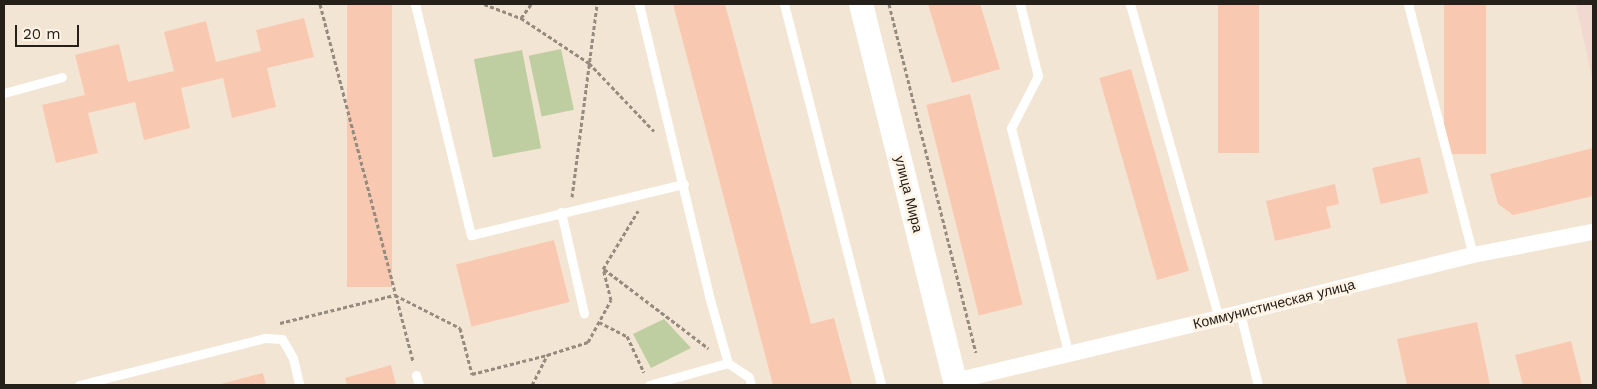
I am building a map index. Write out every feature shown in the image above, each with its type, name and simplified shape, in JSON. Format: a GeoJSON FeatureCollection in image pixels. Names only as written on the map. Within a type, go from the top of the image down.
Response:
{"type":"FeatureCollection","features":[{"type":"Feature","properties":{"kind":"main road","name":"улица Мира"},"geometry":{"type":"LineString","coordinates":[[861,4],[956,383]]}},
{"type":"Feature","properties":{"kind":"street","name":"Коммунистическая улица"},"geometry":{"type":"LineString","coordinates":[[956,383],[1473,254],[1593,232]]}},
{"type":"Feature","properties":{"kind":"lane"},"geometry":{"type":"LineString","coordinates":[[415,4],[471,235],[684,184]]}},
{"type":"Feature","properties":{"kind":"lane"},"geometry":{"type":"LineString","coordinates":[[639,4],[684,184],[709,296],[728,363],[749,377],[751,385]]}},
{"type":"Feature","properties":{"kind":"lane"},"geometry":{"type":"LineString","coordinates":[[784,4],[881,385]]}},
{"type":"Feature","properties":{"kind":"lane"},"geometry":{"type":"LineString","coordinates":[[1020,4],[1038,76],[1011,128],[1069,355]]}},
{"type":"Feature","properties":{"kind":"lane"},"geometry":{"type":"LineString","coordinates":[[1130,4],[1219,318]]}},
{"type":"Feature","properties":{"kind":"lane"},"geometry":{"type":"LineString","coordinates":[[1408,4],[1473,254]]}},
{"type":"Feature","properties":{"kind":"lane"},"geometry":{"type":"LineString","coordinates":[[4,93],[62,77]]}},
{"type":"Feature","properties":{"kind":"lane"},"geometry":{"type":"LineString","coordinates":[[561,212],[584,313]]}},
{"type":"Feature","properties":{"kind":"lane"},"geometry":{"type":"LineString","coordinates":[[1240,313],[1258,385]]}},
{"type":"Feature","properties":{"kind":"lane"},"geometry":{"type":"LineString","coordinates":[[81,385],[265,338],[282,339],[292,358],[299,385]]}},
{"type":"Feature","properties":{"kind":"lane"},"geometry":{"type":"LineString","coordinates":[[649,385],[728,363]]}},
{"type":"Feature","properties":{"kind":"lane"},"geometry":{"type":"LineString","coordinates":[[416,375],[419,385]]}},
{"type":"Feature","properties":{"kind":"path"},"geometry":{"type":"LineString","coordinates":[[320,4],[416,375]]}},
{"type":"Feature","properties":{"kind":"path"},"geometry":{"type":"LineString","coordinates":[[484,4],[521,18],[589,63],[676,155]]}},
{"type":"Feature","properties":{"kind":"path"},"geometry":{"type":"LineString","coordinates":[[521,18],[531,4]]}},
{"type":"Feature","properties":{"kind":"path"},"geometry":{"type":"LineString","coordinates":[[570,210],[597,4]]}},
{"type":"Feature","properties":{"kind":"path"},"geometry":{"type":"LineString","coordinates":[[889,4],[976,352]]}},
{"type":"Feature","properties":{"kind":"path"},"geometry":{"type":"LineString","coordinates":[[603,269],[728,363]]}},
{"type":"Feature","properties":{"kind":"path"},"geometry":{"type":"LineString","coordinates":[[276,324],[395,294],[460,328],[472,374],[547,355]]}},
{"type":"Feature","properties":{"kind":"path"},"geometry":{"type":"LineString","coordinates":[[599,322],[627,336],[649,385]]}},
{"type":"Feature","properties":{"kind":"shaded area"},"geometry":{"type":"Polygon","coordinates":[[[1576,4],[1593,4],[1593,83],[1576,4]]]}},
{"type":"Feature","properties":{"kind":"green space"},"geometry":{"type":"Polygon","coordinates":[[[561,49],[574,110],[542,117],[529,56],[561,49]]]}},
{"type":"Feature","properties":{"kind":"green space"},"geometry":{"type":"Polygon","coordinates":[[[522,50],[541,148],[493,158],[474,59],[522,50]]]}},
{"type":"Feature","properties":{"kind":"green space"},"geometry":{"type":"Polygon","coordinates":[[[664,319],[691,348],[651,368],[633,334],[664,319]]]}},
{"type":"Feature","properties":{"kind":"building"},"geometry":{"type":"Polygon","coordinates":[[[347,4],[392,4],[392,287],[347,287],[347,4]]]}},
{"type":"Feature","properties":{"kind":"building"},"geometry":{"type":"Polygon","coordinates":[[[673,4],[725,4],[811,324],[834,318],[852,385],[773,385],[673,4]]]}},
{"type":"Feature","properties":{"kind":"building"},"geometry":{"type":"Polygon","coordinates":[[[928,4],[980,4],[1000,69],[952,83],[928,4]]]}},
{"type":"Feature","properties":{"kind":"building"},"geometry":{"type":"Polygon","coordinates":[[[1218,4],[1259,4],[1259,153],[1218,153],[1218,4]]]}},
{"type":"Feature","properties":{"kind":"building"},"geometry":{"type":"Polygon","coordinates":[[[1444,4],[1486,4],[1486,154],[1444,154],[1444,4]]]}},
{"type":"Feature","properties":{"kind":"building"},"geometry":{"type":"Polygon","coordinates":[[[304,18],[314,57],[267,68],[276,107],[232,118],[223,78],[181,88],[190,128],[144,140],[135,102],[88,113],[98,153],[56,163],[42,105],[85,95],[75,55],[119,44],[128,82],[174,71],[164,32],[206,21],[216,62],[261,51],[256,30],[304,18]]]}},
{"type":"Feature","properties":{"kind":"building"},"geometry":{"type":"Polygon","coordinates":[[[1131,69],[1189,271],[1157,280],[1099,78],[1131,69]]]}},
{"type":"Feature","properties":{"kind":"building"},"geometry":{"type":"Polygon","coordinates":[[[970,94],[1022,305],[979,315],[926,105],[970,94]]]}},
{"type":"Feature","properties":{"kind":"building"},"geometry":{"type":"Polygon","coordinates":[[[1593,148],[1593,196],[1513,215],[1498,204],[1490,174],[1593,148]]]}},
{"type":"Feature","properties":{"kind":"building"},"geometry":{"type":"Polygon","coordinates":[[[1420,157],[1428,193],[1381,204],[1372,168],[1420,157]]]}},
{"type":"Feature","properties":{"kind":"building"},"geometry":{"type":"Polygon","coordinates":[[[1335,184],[1339,204],[1326,207],[1331,228],[1275,241],[1266,201],[1335,184]]]}},
{"type":"Feature","properties":{"kind":"building"},"geometry":{"type":"Polygon","coordinates":[[[554,240],[569,302],[471,327],[456,264],[554,240]]]}},
{"type":"Feature","properties":{"kind":"building"},"geometry":{"type":"Polygon","coordinates":[[[1477,322],[1490,385],[1407,385],[1397,339],[1477,322]]]}},
{"type":"Feature","properties":{"kind":"building"},"geometry":{"type":"Polygon","coordinates":[[[1571,341],[1582,385],[1523,385],[1515,355],[1571,341]]]}},
{"type":"Feature","properties":{"kind":"building"},"geometry":{"type":"Polygon","coordinates":[[[391,365],[396,385],[347,385],[345,378],[391,365]]]}},
{"type":"Feature","properties":{"kind":"building"},"geometry":{"type":"Polygon","coordinates":[[[263,373],[266,385],[217,385],[263,373]]]}}]}
